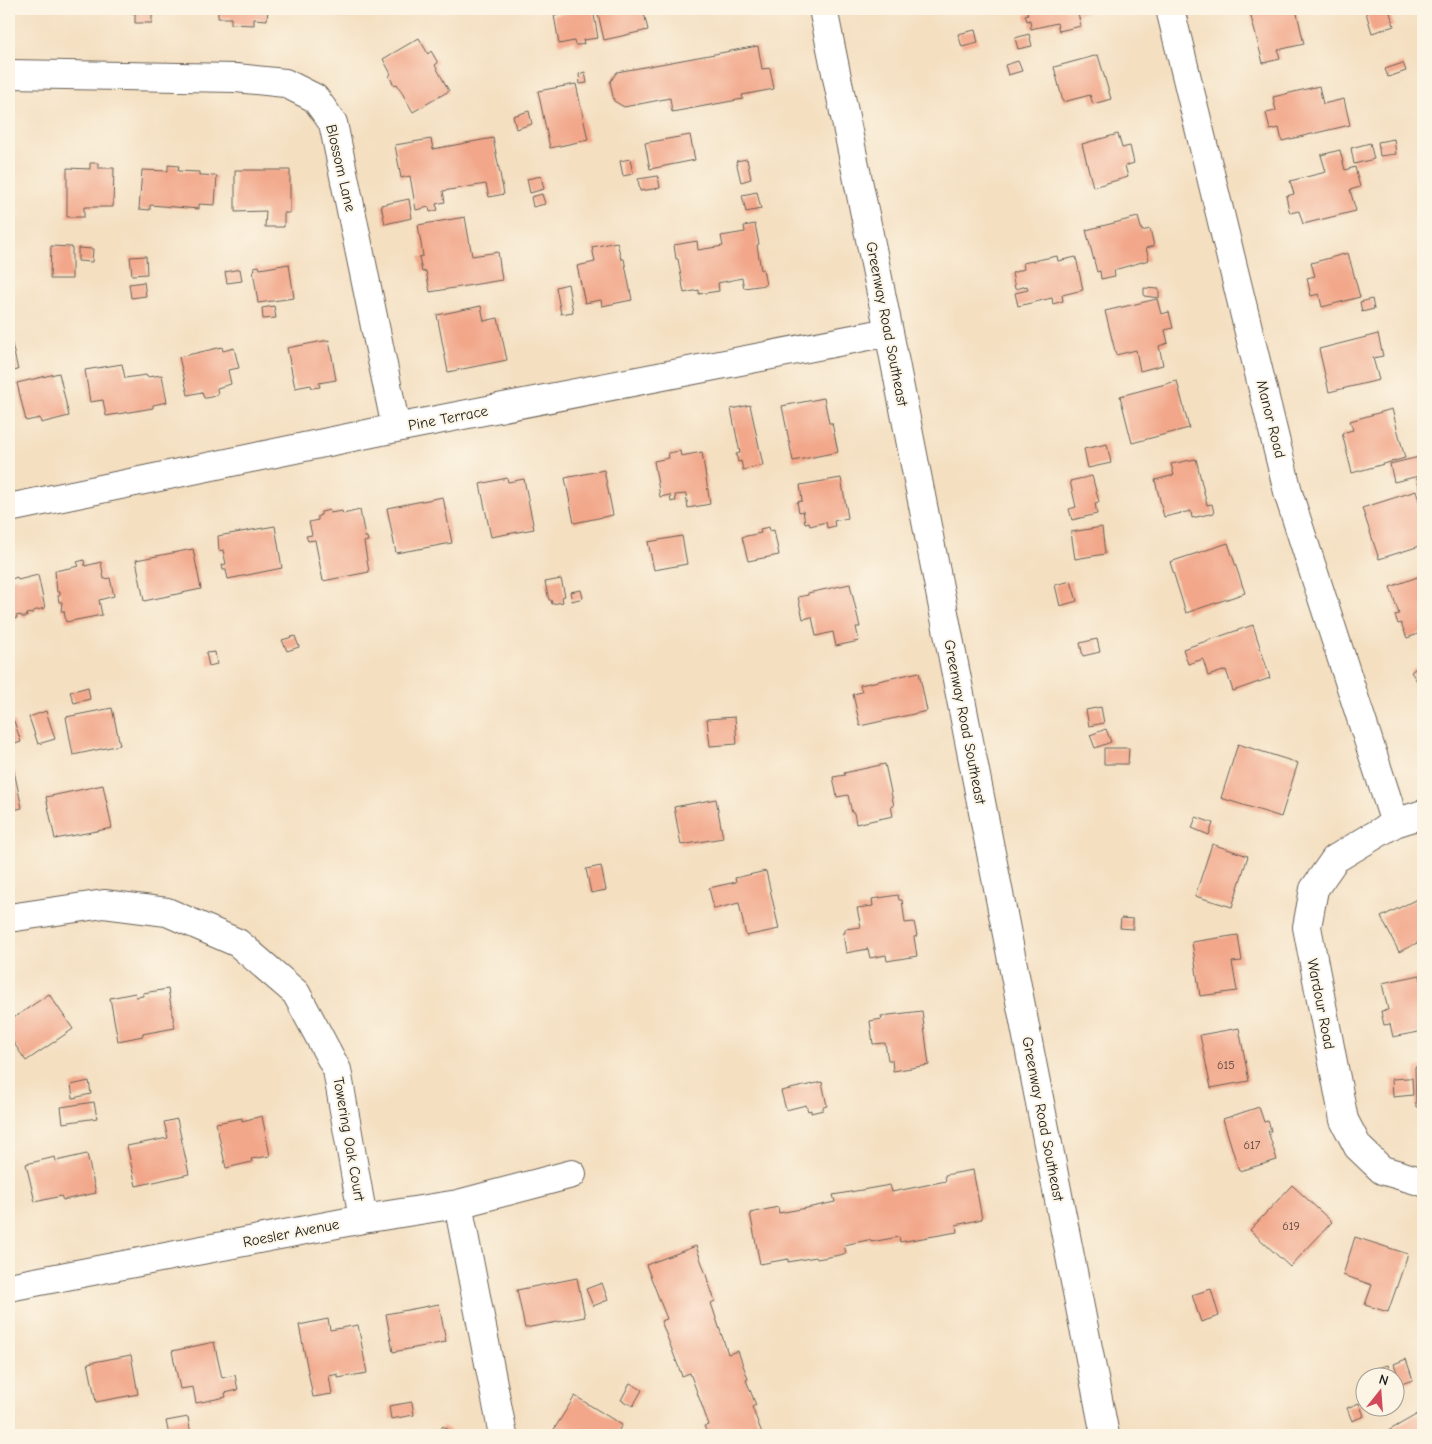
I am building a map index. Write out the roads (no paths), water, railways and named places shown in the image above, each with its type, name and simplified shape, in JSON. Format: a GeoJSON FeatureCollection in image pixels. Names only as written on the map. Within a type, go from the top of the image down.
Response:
{"type":"FeatureCollection","features":[{"type":"Feature","properties":{"kind":"street","name":"Greenway Road Southeast"},"geometry":{"type":"LineString","coordinates":[[823,9],[889,332],[1101,1434]]}},
{"type":"Feature","properties":{"kind":"street","name":"Manor Road"},"geometry":{"type":"LineString","coordinates":[[1170,9],[1289,496],[1395,823]]}},
{"type":"Feature","properties":{"kind":"street","name":"Blossom Lane"},"geometry":{"type":"LineString","coordinates":[[9,74],[236,78],[285,83],[315,98],[333,123],[396,428]]}},
{"type":"Feature","properties":{"kind":"street","name":"Pine Terrace"},"geometry":{"type":"LineString","coordinates":[[9,508],[396,428],[889,332]]}},
{"type":"Feature","properties":{"kind":"street","name":"Wardour Road"},"geometry":{"type":"LineString","coordinates":[[1423,814],[1395,823],[1335,860],[1314,889],[1306,927],[1344,1120],[1358,1147],[1382,1170],[1423,1182]]}},
{"type":"Feature","properties":{"kind":"street","name":"Towering Oak Court"},"geometry":{"type":"LineString","coordinates":[[9,918],[104,904],[167,912],[238,943],[296,993],[337,1070],[363,1220]]}},
{"type":"Feature","properties":{"kind":"street","name":"Roesler Avenue"},"geometry":{"type":"LineString","coordinates":[[9,1287],[363,1220],[458,1204],[572,1174]]}},
{"type":"Feature","properties":{"kind":"street"},"geometry":{"type":"LineString","coordinates":[[458,1204],[502,1435]]}}]}
